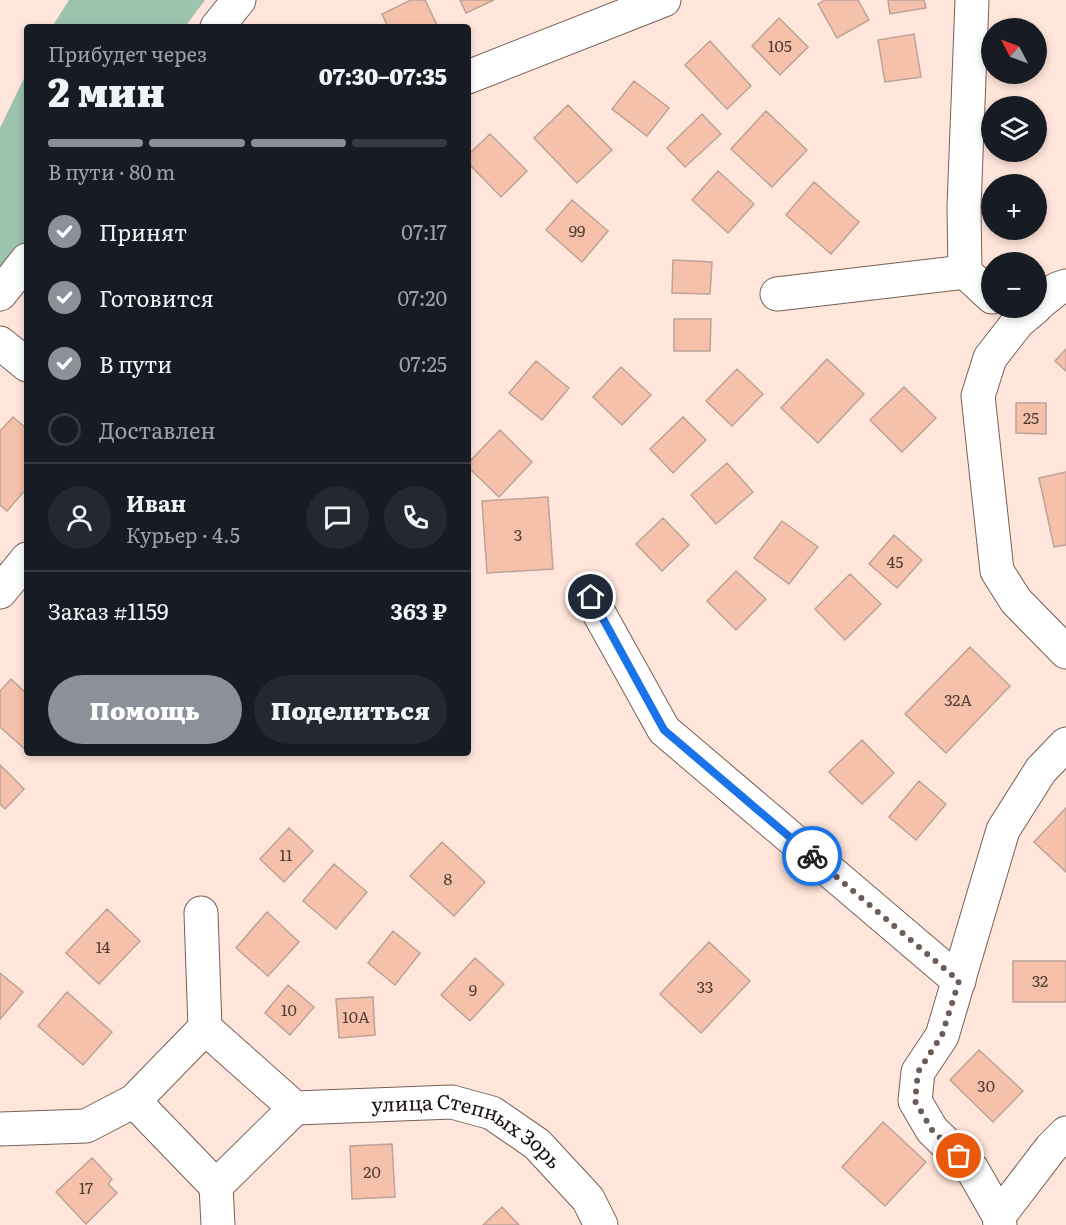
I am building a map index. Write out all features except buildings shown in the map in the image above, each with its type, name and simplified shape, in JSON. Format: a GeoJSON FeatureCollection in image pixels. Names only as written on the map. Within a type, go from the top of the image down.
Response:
{"type":"FeatureCollection","features":[{"type":"Feature","properties":{"kind":"street"},"geometry":{"type":"LineString","coordinates":[[219,24],[238,0]]}},
{"type":"Feature","properties":{"kind":"street"},"geometry":{"type":"LineString","coordinates":[[471,76],[664,0]]}},
{"type":"Feature","properties":{"kind":"street"},"geometry":{"type":"LineString","coordinates":[[972,0],[964,207],[965,272],[981,287]]}},
{"type":"Feature","properties":{"kind":"street"},"geometry":{"type":"LineString","coordinates":[[0,294],[24,264]]}},
{"type":"Feature","properties":{"kind":"street"},"geometry":{"type":"LineString","coordinates":[[777,294],[965,272]]}},
{"type":"Feature","properties":{"kind":"street"},"geometry":{"type":"LineString","coordinates":[[1047,295],[1066,286]]}},
{"type":"Feature","properties":{"kind":"street"},"geometry":{"type":"LineString","coordinates":[[1018,318],[990,358],[978,396],[997,571],[1016,601],[1066,652]]}},
{"type":"Feature","properties":{"kind":"street"},"geometry":{"type":"LineString","coordinates":[[0,343],[24,363]]}},
{"type":"Feature","properties":{"kind":"street"},"geometry":{"type":"LineString","coordinates":[[0,592],[24,563]]}},
{"type":"Feature","properties":{"kind":"street"},"geometry":{"type":"LineString","coordinates":[[591,597],[664,730],[959,981]]}},
{"type":"Feature","properties":{"kind":"street"},"geometry":{"type":"LineString","coordinates":[[1066,744],[1041,770],[1003,830],[942,1035],[918,1072],[915,1101],[932,1130],[972,1169],[1000,1221],[1051,1148],[1066,1133]]}},
{"type":"Feature","properties":{"kind":"street"},"geometry":{"type":"LineString","coordinates":[[0,1129],[86,1126],[134,1101],[205,1028],[201,913]]}},
{"type":"Feature","properties":{"kind":"street"},"geometry":{"type":"LineString","coordinates":[[205,1028],[295,1108],[216,1186]]}},
{"type":"Feature","properties":{"kind":"street"},"geometry":{"type":"LineString","coordinates":[[134,1101],[216,1186],[218,1225]]}},
{"type":"Feature","properties":{"kind":"street","name":"улица Степных Зорь"},"geometry":{"type":"LineString","coordinates":[[295,1108],[452,1102],[492,1113],[537,1144],[588,1199],[601,1225]]}},
{"type":"Feature","properties":{"kind":"green space"},"geometry":{"type":"Polygon","coordinates":[[[69,0],[205,0],[187,24],[54,24],[69,0]]]}},
{"type":"Feature","properties":{"kind":"green space"},"geometry":{"type":"Polygon","coordinates":[[[24,78],[24,255],[0,287],[0,128],[24,78]]]}},
{"type":"Feature","properties":{"kind":"way so far"},"geometry":{"type":"LineString","coordinates":[[812,856],[959,981],[942,1035],[918,1072],[915,1101],[932,1130],[959,1156]]}},
{"type":"Feature","properties":{"kind":"route"},"geometry":{"type":"LineString","coordinates":[[591,597],[664,730],[812,856]]}}]}
